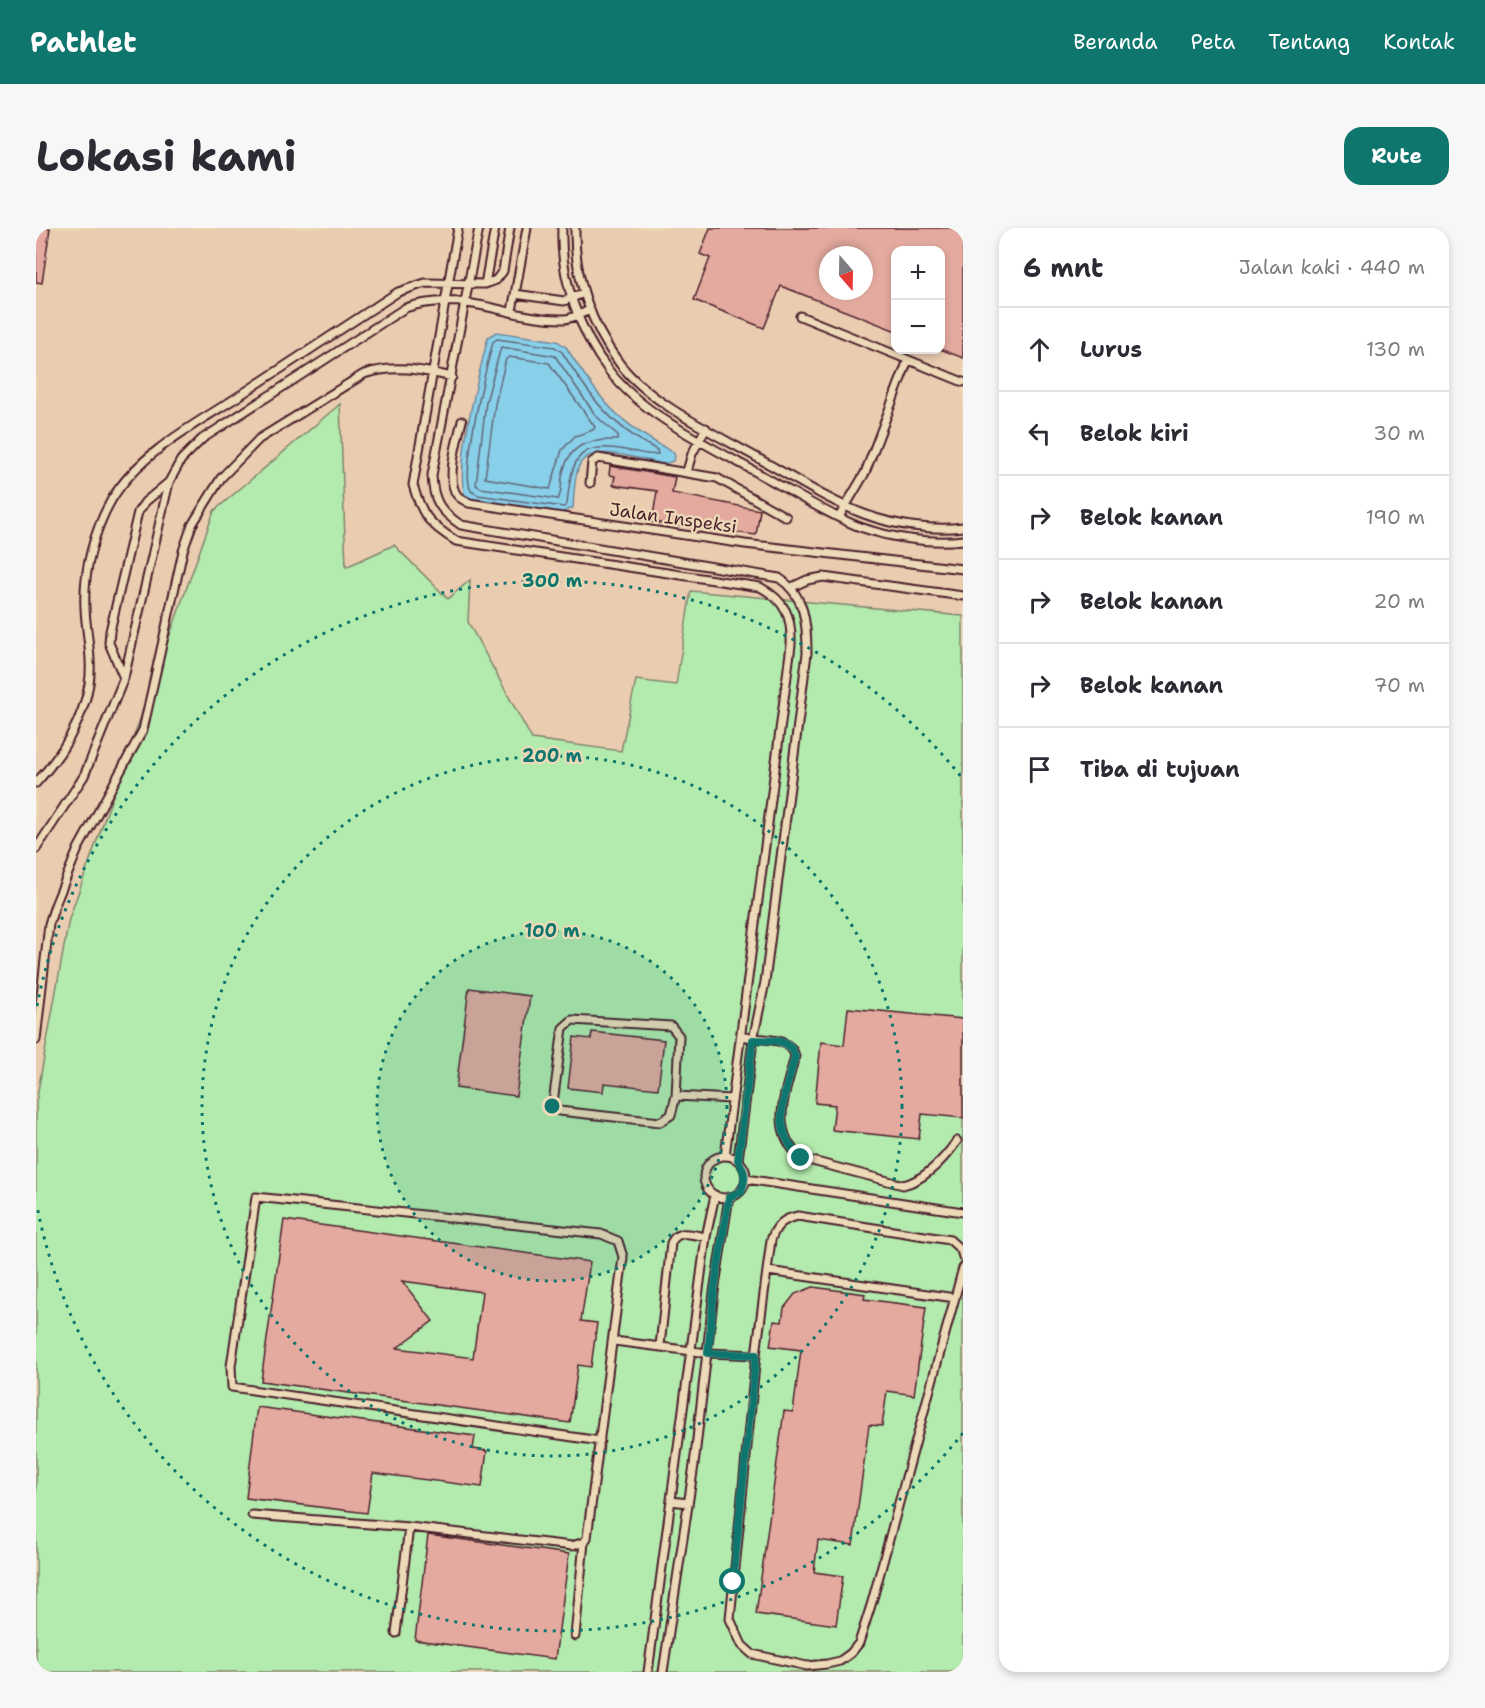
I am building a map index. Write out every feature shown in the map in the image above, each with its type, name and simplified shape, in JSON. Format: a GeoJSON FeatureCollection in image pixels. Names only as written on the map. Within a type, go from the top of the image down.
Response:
{"type":"FeatureCollection","features":[{"type":"Feature","properties":{"kind":"lane"},"geometry":{"type":"LineString","coordinates":[[459,228],[413,485],[420,510],[433,526],[456,541],[760,587],[776,596],[787,610],[792,626],[724,1156]]}},
{"type":"Feature","properties":{"kind":"lane"},"geometry":{"type":"LineString","coordinates":[[479,228],[432,475],[433,495],[441,512],[461,525],[779,578],[792,587],[807,624],[807,653],[765,982],[753,1040],[738,1160],[745,1171],[746,1179],[741,1192],[729,1197],[715,1195],[706,1187],[704,1175],[708,1164],[724,1156],[738,1160]]}},
{"type":"Feature","properties":{"kind":"lane"},"geometry":{"type":"LineString","coordinates":[[485,284],[495,228]]}},
{"type":"Feature","properties":{"kind":"lane"},"geometry":{"type":"LineString","coordinates":[[36,783],[61,752],[80,717],[89,683],[90,651],[85,607],[86,573],[97,535],[112,499],[132,474],[195,425],[398,292],[425,283],[485,284],[496,280],[503,271],[510,228]]}},
{"type":"Feature","properties":{"kind":"lane"},"geometry":{"type":"LineString","coordinates":[[512,312],[527,228]]}},
{"type":"Feature","properties":{"kind":"lane"},"geometry":{"type":"LineString","coordinates":[[562,228],[561,249],[578,315],[609,371],[629,393],[699,439],[861,527],[920,540],[963,540]]}},
{"type":"Feature","properties":{"kind":"lane"},"geometry":{"type":"LineString","coordinates":[[575,228],[575,248],[584,293],[590,310],[620,364],[638,383],[706,428],[865,515],[921,527],[963,527]]}},
{"type":"Feature","properties":{"kind":"lane"},"geometry":{"type":"LineString","coordinates":[[515,294],[564,301],[584,293]]}},
{"type":"Feature","properties":{"kind":"lane"},"geometry":{"type":"LineString","coordinates":[[36,849],[84,776],[124,678],[169,482],[181,460],[201,439],[405,308],[428,301],[466,302],[512,312],[566,319],[590,310]]}},
{"type":"Feature","properties":{"kind":"lane"},"geometry":{"type":"LineString","coordinates":[[800,316],[963,382]]}},
{"type":"Feature","properties":{"kind":"lane"},"geometry":{"type":"LineString","coordinates":[[839,517],[865,473],[909,360]]}},
{"type":"Feature","properties":{"kind":"lane"},"geometry":{"type":"LineString","coordinates":[[36,1040],[49,924],[55,904],[78,849],[143,730],[183,551],[204,503],[227,472],[259,439],[364,374],[384,367],[432,372],[452,377]]}},
{"type":"Feature","properties":{"kind":"lane","name":"Jalan Inspeksi"},"geometry":{"type":"LineString","coordinates":[[462,421],[452,466],[453,486],[457,496],[469,503],[745,544],[963,569]]}},
{"type":"Feature","properties":{"kind":"lane"},"geometry":{"type":"LineString","coordinates":[[687,471],[699,439],[706,428]]}},
{"type":"Feature","properties":{"kind":"lane"},"geometry":{"type":"LineString","coordinates":[[590,483],[592,462],[598,458],[687,471],[717,478],[737,487],[786,517]]}},
{"type":"Feature","properties":{"kind":"lane"},"geometry":{"type":"LineString","coordinates":[[124,678],[109,643],[110,631],[138,512],[145,502],[169,482]]}},
{"type":"Feature","properties":{"kind":"lane"},"geometry":{"type":"LineString","coordinates":[[792,587],[807,580],[824,577],[963,596]]}},
{"type":"Feature","properties":{"kind":"lane"},"geometry":{"type":"LineString","coordinates":[[572,1020],[671,1026],[679,1036],[676,1096],[671,1115],[660,1122],[559,1111],[554,1103],[563,1028],[572,1020]]}},
{"type":"Feature","properties":{"kind":"lane"},"geometry":{"type":"LineString","coordinates":[[741,1036],[753,1040],[786,1042],[793,1048],[795,1056],[781,1127],[793,1152],[801,1158],[903,1185],[912,1183],[931,1169],[957,1141]]}},
{"type":"Feature","properties":{"kind":"lane"},"geometry":{"type":"LineString","coordinates":[[676,1096],[732,1099]]}},
{"type":"Feature","properties":{"kind":"lane"},"geometry":{"type":"LineString","coordinates":[[746,1179],[963,1212]]}},
{"type":"Feature","properties":{"kind":"lane"},"geometry":{"type":"LineString","coordinates":[[648,1672],[706,1237],[715,1195]]}},
{"type":"Feature","properties":{"kind":"lane"},"geometry":{"type":"LineString","coordinates":[[663,1672],[729,1197]]}},
{"type":"Feature","properties":{"kind":"lane"},"geometry":{"type":"LineString","coordinates":[[575,1636],[584,1542],[600,1441],[614,1341],[623,1257],[618,1241],[601,1234],[254,1198],[231,1366],[232,1387],[600,1441]]}},
{"type":"Feature","properties":{"kind":"lane"},"geometry":{"type":"LineString","coordinates":[[963,1257],[961,1250],[950,1239],[798,1216],[781,1222],[775,1229],[771,1240],[756,1355],[730,1619],[742,1645],[752,1654],[807,1666],[840,1661],[851,1653],[859,1642],[963,1269]]}},
{"type":"Feature","properties":{"kind":"lane"},"geometry":{"type":"LineString","coordinates":[[660,1346],[671,1243],[675,1236],[681,1233],[706,1237]]}},
{"type":"Feature","properties":{"kind":"lane"},"geometry":{"type":"LineString","coordinates":[[768,1271],[955,1298]]}},
{"type":"Feature","properties":{"kind":"lane"},"geometry":{"type":"LineString","coordinates":[[614,1341],[708,1353],[756,1355]]}},
{"type":"Feature","properties":{"kind":"lane"},"geometry":{"type":"LineString","coordinates":[[671,1501],[688,1503]]}},
{"type":"Feature","properties":{"kind":"lane"},"geometry":{"type":"LineString","coordinates":[[252,1515],[409,1527],[572,1546],[584,1542]]}},
{"type":"Feature","properties":{"kind":"lane"},"geometry":{"type":"LineString","coordinates":[[396,1633],[409,1527]]}},
{"type":"Feature","properties":{"kind":"shaded area"},"geometry":{"type":"Polygon","coordinates":[[[36,228],[963,228],[963,1672],[36,1672],[36,228]]]}},
{"type":"Feature","properties":{"kind":"green space"},"geometry":{"type":"Polygon","coordinates":[[[340,404],[346,567],[394,545],[448,599],[470,580],[468,622],[532,739],[621,751],[636,680],[676,685],[691,591],[963,616],[963,1672],[36,1672],[36,1102],[69,919],[214,511],[340,404]]]}},
{"type":"Feature","properties":{"kind":"water"},"geometry":{"type":"Polygon","coordinates":[[[496,332],[557,341],[566,347],[611,408],[637,431],[673,452],[675,456],[673,461],[664,464],[631,456],[605,453],[585,459],[579,466],[576,476],[573,508],[558,514],[476,501],[465,495],[463,463],[469,418],[488,337],[496,332]]]}},
{"type":"Feature","properties":{"kind":"building"},"geometry":{"type":"Polygon","coordinates":[[[36,228],[50,228],[42,283],[36,282],[36,228]]]}},
{"type":"Feature","properties":{"kind":"building"},"geometry":{"type":"Polygon","coordinates":[[[710,228],[963,228],[963,358],[945,351],[945,246],[891,246],[891,329],[781,286],[764,328],[694,300],[710,258],[700,254],[710,228]]]}},
{"type":"Feature","properties":{"kind":"building"},"geometry":{"type":"Polygon","coordinates":[[[610,466],[675,477],[672,493],[760,510],[756,535],[652,522],[657,491],[613,485],[615,476],[609,475],[610,466]]]}},
{"type":"Feature","properties":{"kind":"building"},"geometry":{"type":"Polygon","coordinates":[[[469,988],[530,996],[516,1096],[456,1088],[469,988]]]}},
{"type":"Feature","properties":{"kind":"building"},"geometry":{"type":"Polygon","coordinates":[[[848,1008],[963,1019],[963,1118],[922,1114],[919,1139],[832,1130],[835,1105],[815,1103],[821,1042],[844,1045],[848,1008]]]}},
{"type":"Feature","properties":{"kind":"building"},"geometry":{"type":"Polygon","coordinates":[[[592,1032],[664,1040],[658,1089],[604,1083],[603,1092],[568,1088],[574,1037],[591,1039],[592,1032]]]}},
{"type":"Feature","properties":{"kind":"building"},"geometry":{"type":"Polygon","coordinates":[[[284,1220],[590,1262],[581,1321],[597,1323],[591,1367],[578,1365],[570,1423],[261,1381],[284,1220]],[[402,1281],[433,1321],[397,1348],[473,1358],[482,1292],[402,1281]]]}},
{"type":"Feature","properties":{"kind":"building"},"geometry":{"type":"Polygon","coordinates":[[[813,1287],[865,1294],[864,1299],[926,1307],[914,1395],[887,1391],[882,1426],[869,1425],[853,1545],[818,1540],[814,1572],[843,1576],[836,1625],[756,1614],[784,1411],[793,1412],[801,1350],[770,1346],[774,1321],[782,1322],[784,1308],[795,1294],[813,1287]]]}},
{"type":"Feature","properties":{"kind":"building"},"geometry":{"type":"Polygon","coordinates":[[[257,1407],[475,1436],[473,1449],[487,1451],[482,1487],[373,1473],[367,1513],[246,1498],[257,1407]]]}},
{"type":"Feature","properties":{"kind":"building"},"geometry":{"type":"Polygon","coordinates":[[[428,1535],[569,1554],[555,1659],[415,1640],[428,1535]]]}},
{"type":"Feature","properties":{"kind":"route"},"geometry":{"type":"LineString","coordinates":[[733,1582],[756,1355],[708,1353],[714,1292],[729,1197],[741,1192],[746,1179],[745,1171],[738,1160],[753,1040],[786,1042],[793,1048],[795,1056],[781,1116],[781,1127],[793,1152],[801,1158]]}}]}
